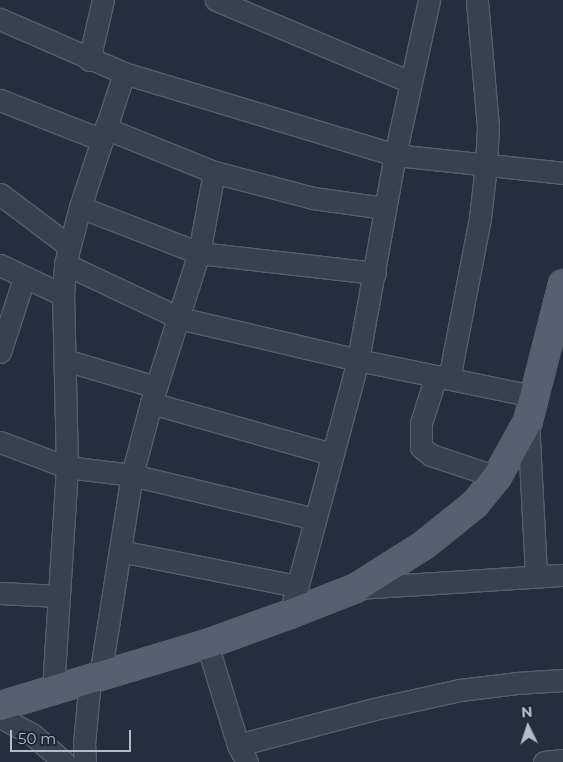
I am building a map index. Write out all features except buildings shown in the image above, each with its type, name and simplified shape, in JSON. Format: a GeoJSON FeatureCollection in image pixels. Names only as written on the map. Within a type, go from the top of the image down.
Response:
{"type":"FeatureCollection","features":[{"type":"Feature","properties":{"kind":"main road"},"geometry":{"type":"LineString","coordinates":[[0,706],[207,644],[290,614],[356,588],[424,545],[475,504],[497,477],[531,409],[563,284]]}},
{"type":"Feature","properties":{"kind":"street"},"geometry":{"type":"LineString","coordinates":[[89,60],[103,0]]}},
{"type":"Feature","properties":{"kind":"street"},"geometry":{"type":"LineString","coordinates":[[216,0],[410,82]]}},
{"type":"Feature","properties":{"kind":"street"},"geometry":{"type":"LineString","coordinates":[[290,614],[331,454],[358,360],[395,155],[429,0]]}},
{"type":"Feature","properties":{"kind":"street"},"geometry":{"type":"LineString","coordinates":[[476,0],[488,127],[480,218],[443,377],[421,423],[420,447],[431,455],[497,477]]}},
{"type":"Feature","properties":{"kind":"street"},"geometry":{"type":"LineString","coordinates":[[0,19],[89,60],[124,73],[395,155],[563,173]]}},
{"type":"Feature","properties":{"kind":"street"},"geometry":{"type":"LineString","coordinates":[[53,690],[67,467],[64,295],[67,255],[80,207],[124,73]]}},
{"type":"Feature","properties":{"kind":"street"},"geometry":{"type":"LineString","coordinates":[[0,100],[214,172],[313,198],[385,208]]}},
{"type":"Feature","properties":{"kind":"street"},"geometry":{"type":"LineString","coordinates":[[85,762],[84,744],[120,551],[132,475],[154,395],[198,253],[214,172]]}},
{"type":"Feature","properties":{"kind":"street"},"geometry":{"type":"LineString","coordinates":[[0,194],[67,255],[179,318],[358,360],[443,377],[531,409],[536,576]]}},
{"type":"Feature","properties":{"kind":"street"},"geometry":{"type":"LineString","coordinates":[[80,207],[198,253],[375,273]]}},
{"type":"Feature","properties":{"kind":"street"},"geometry":{"type":"LineString","coordinates":[[0,265],[24,278],[64,295]]}},
{"type":"Feature","properties":{"kind":"street"},"geometry":{"type":"LineString","coordinates":[[0,352],[24,278]]}},
{"type":"Feature","properties":{"kind":"street"},"geometry":{"type":"LineString","coordinates":[[65,360],[154,395],[331,454]]}},
{"type":"Feature","properties":{"kind":"street"},"geometry":{"type":"LineString","coordinates":[[0,442],[67,467],[132,475],[315,519]]}},
{"type":"Feature","properties":{"kind":"street"},"geometry":{"type":"LineString","coordinates":[[120,551],[297,586]]}},
{"type":"Feature","properties":{"kind":"street"},"geometry":{"type":"LineString","coordinates":[[356,588],[563,575]]}},
{"type":"Feature","properties":{"kind":"street"},"geometry":{"type":"LineString","coordinates":[[0,593],[59,596]]}},
{"type":"Feature","properties":{"kind":"street"},"geometry":{"type":"LineString","coordinates":[[207,644],[242,754],[374,709],[460,690],[563,680]]}},
{"type":"Feature","properties":{"kind":"street"},"geometry":{"type":"LineString","coordinates":[[0,717],[32,734],[64,762]]}},
{"type":"Feature","properties":{"kind":"street"},"geometry":{"type":"LineString","coordinates":[[544,762],[563,760]]}}]}
